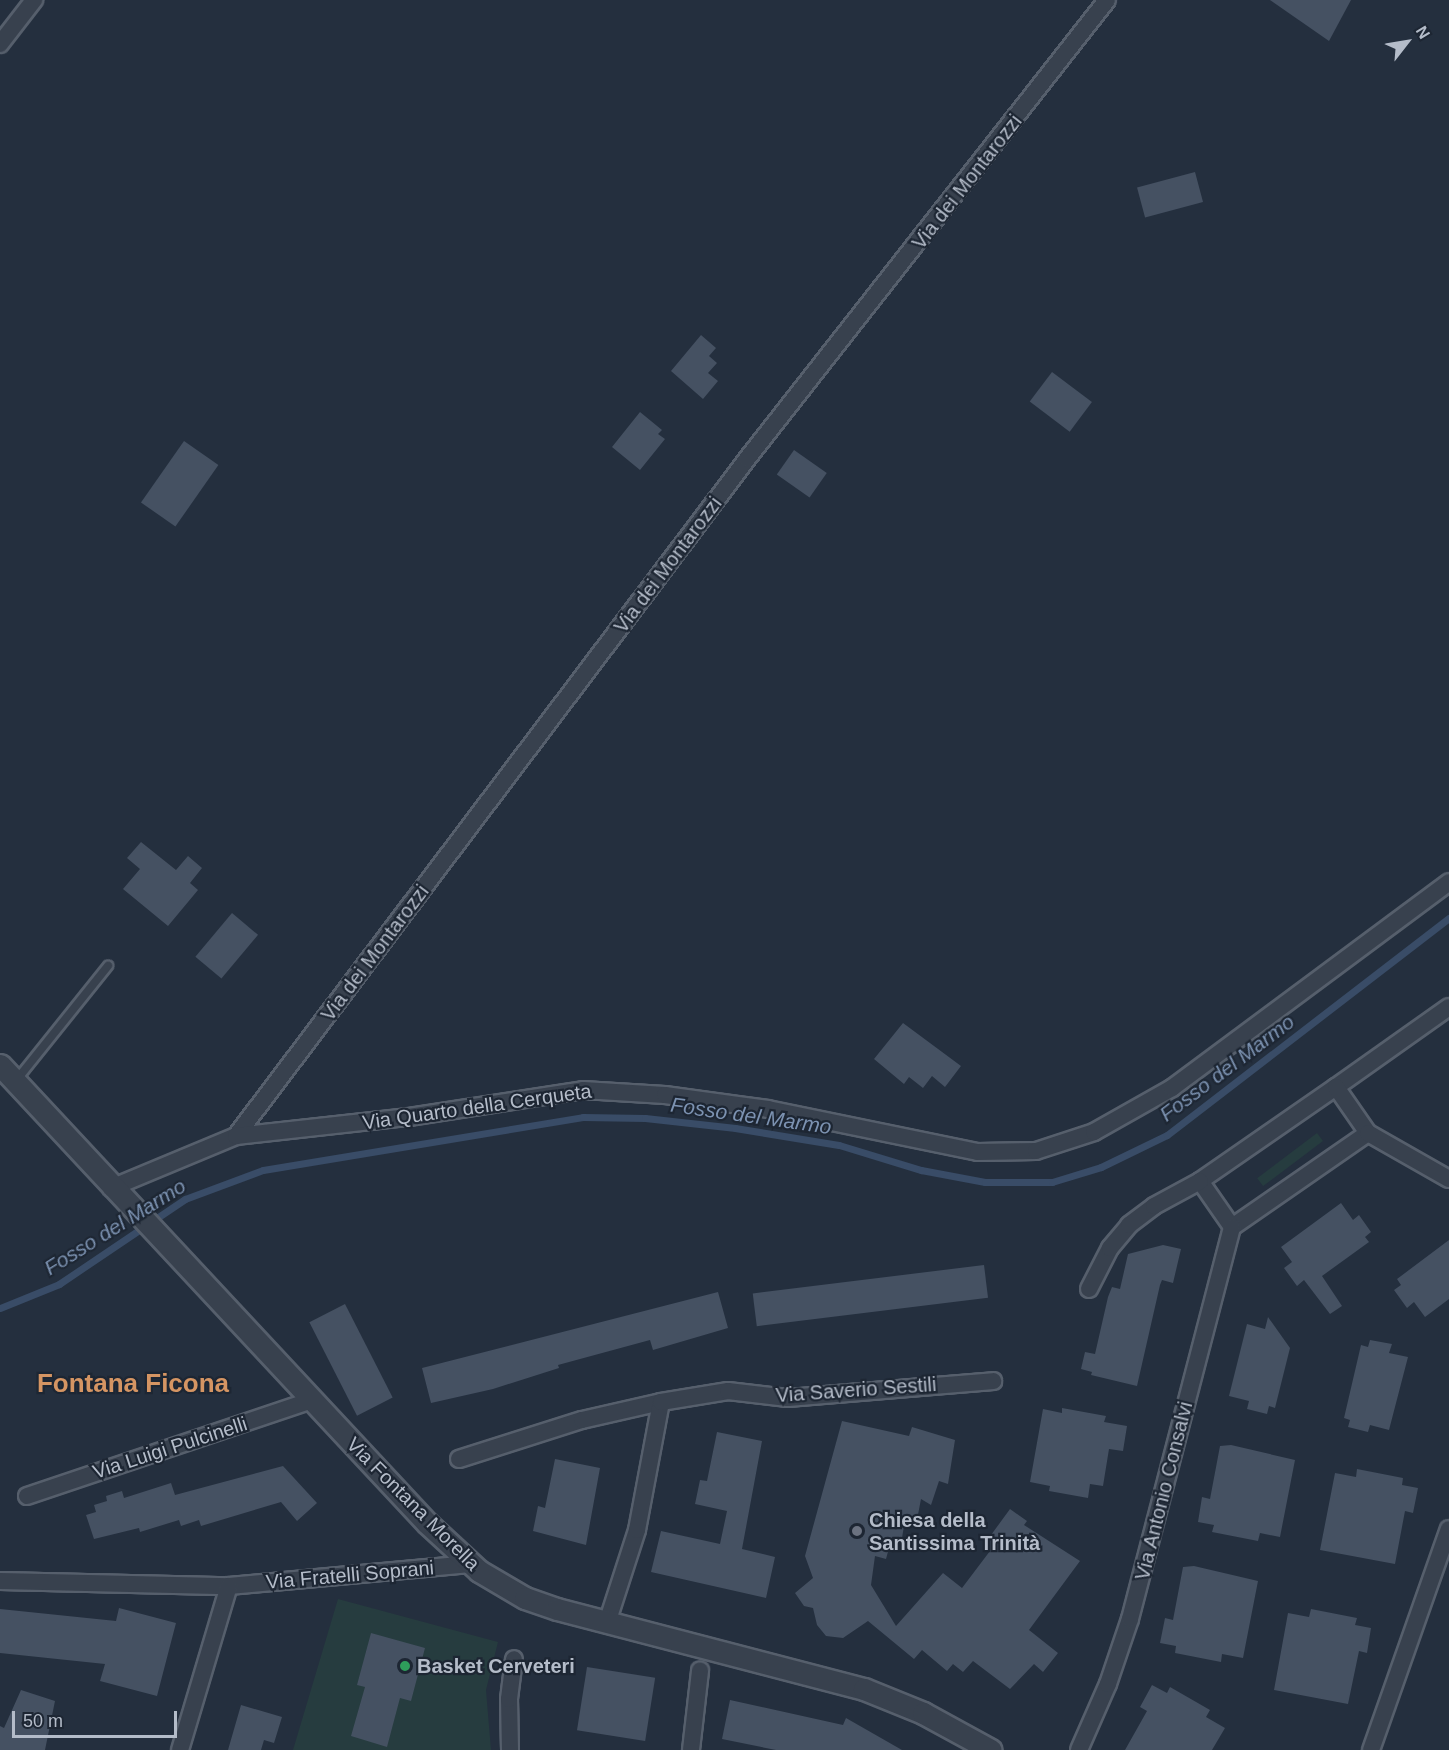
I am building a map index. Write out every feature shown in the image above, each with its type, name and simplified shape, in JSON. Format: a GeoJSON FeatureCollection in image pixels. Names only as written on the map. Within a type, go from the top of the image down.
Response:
{"type":"FeatureCollection","features":[{"type":"Feature","properties":{"kind":"street"},"geometry":{"type":"LineString","coordinates":[[0,44],[34,0]]}},
{"type":"Feature","properties":{"kind":"street","name":"Via dei Montarozzi"},"geometry":{"type":"LineString","coordinates":[[236,1136],[747,459],[1107,0]]}},
{"type":"Feature","properties":{"kind":"street","name":"Via Quarto della Cerqueta"},"geometry":{"type":"LineString","coordinates":[[111,1188],[236,1136],[409,1117],[568,1091],[601,1090],[768,1109],[978,1152],[1036,1151],[1094,1131],[1182,1081],[1449,882]]}},
{"type":"Feature","properties":{"kind":"street"},"geometry":{"type":"LineString","coordinates":[[1089,1289],[1110,1248],[1129,1225],[1154,1206],[1200,1181],[1449,1007]]}},
{"type":"Feature","properties":{"kind":"street","name":"Via Fontana Morella"},"geometry":{"type":"LineString","coordinates":[[0,1065],[111,1188],[470,1564],[525,1598],[607,1623],[852,1686],[916,1710],[991,1750]]}},
{"type":"Feature","properties":{"kind":"street"},"geometry":{"type":"LineString","coordinates":[[1336,1086],[1368,1133],[1449,1179]]}},
{"type":"Feature","properties":{"kind":"street"},"geometry":{"type":"LineString","coordinates":[[1200,1181],[1232,1227],[1368,1133]]}},
{"type":"Feature","properties":{"kind":"street","name":"Via Antonio Consalvi"},"geometry":{"type":"LineString","coordinates":[[1079,1750],[1108,1684],[1130,1619],[1232,1227]]}},
{"type":"Feature","properties":{"kind":"street","name":"Via Saverio Sestili"},"geometry":{"type":"LineString","coordinates":[[459,1459],[582,1420],[660,1402],[728,1391],[788,1398],[993,1381]]}},
{"type":"Feature","properties":{"kind":"street","name":"Via Luigi Pulcinelli"},"geometry":{"type":"LineString","coordinates":[[27,1496],[312,1401]]}},
{"type":"Feature","properties":{"kind":"street"},"geometry":{"type":"LineString","coordinates":[[607,1623],[637,1530],[660,1402]]}},
{"type":"Feature","properties":{"kind":"street"},"geometry":{"type":"LineString","coordinates":[[1371,1750],[1449,1529]]}},
{"type":"Feature","properties":{"kind":"street","name":"Via Fratelli Soprani"},"geometry":{"type":"LineString","coordinates":[[0,1581],[229,1586],[470,1564]]}},
{"type":"Feature","properties":{"kind":"street"},"geometry":{"type":"LineString","coordinates":[[180,1750],[229,1586]]}},
{"type":"Feature","properties":{"kind":"street"},"geometry":{"type":"LineString","coordinates":[[510,1750],[508,1699],[514,1659]]}},
{"type":"Feature","properties":{"kind":"street"},"geometry":{"type":"LineString","coordinates":[[691,1750],[700,1671]]}},
{"type":"Feature","properties":{"kind":"lane"},"geometry":{"type":"LineString","coordinates":[[15,1082],[108,966]]}},
{"type":"Feature","properties":{"kind":"green space"},"geometry":{"type":"Polygon","coordinates":[[[1317,1133],[1323,1141],[1263,1186],[1257,1178],[1317,1133]]]}},
{"type":"Feature","properties":{"kind":"green space","name":"Basket Cerveteri"},"geometry":{"type":"Polygon","coordinates":[[[338,1599],[498,1642],[486,1690],[491,1750],[293,1750],[338,1599]]]}},
{"type":"Feature","properties":{"kind":"building"},"geometry":{"type":"Polygon","coordinates":[[[1270,0],[1351,0],[1329,41],[1270,0]]]}},
{"type":"Feature","properties":{"kind":"building"},"geometry":{"type":"Polygon","coordinates":[[[1195,172],[1203,202],[1145,217],[1137,188],[1195,172]]]}},
{"type":"Feature","properties":{"kind":"building"},"geometry":{"type":"Polygon","coordinates":[[[701,335],[716,348],[709,356],[717,363],[708,373],[718,381],[703,399],[671,371],[701,335]]]}},
{"type":"Feature","properties":{"kind":"building"},"geometry":{"type":"Polygon","coordinates":[[[1052,372],[1092,402],[1070,432],[1030,402],[1052,372]]]}},
{"type":"Feature","properties":{"kind":"building"},"geometry":{"type":"Polygon","coordinates":[[[640,412],[662,430],[658,434],[665,439],[640,470],[612,447],[640,412]]]}},
{"type":"Feature","properties":{"kind":"building"},"geometry":{"type":"Polygon","coordinates":[[[184,441],[218,465],[175,527],[141,502],[184,441]]]}},
{"type":"Feature","properties":{"kind":"building"},"geometry":{"type":"Polygon","coordinates":[[[794,450],[827,473],[810,498],[777,475],[794,450]]]}},
{"type":"Feature","properties":{"kind":"building"},"geometry":{"type":"Polygon","coordinates":[[[141,842],[176,870],[188,856],[202,868],[190,883],[198,890],[168,926],[123,889],[140,869],[127,858],[141,842]]]}},
{"type":"Feature","properties":{"kind":"building"},"geometry":{"type":"Polygon","coordinates":[[[232,913],[258,935],[221,979],[195,957],[232,913]]]}},
{"type":"Feature","properties":{"kind":"building"},"geometry":{"type":"Polygon","coordinates":[[[903,1023],[961,1066],[945,1087],[932,1076],[923,1088],[909,1077],[904,1084],[874,1059],[903,1023]]]}},
{"type":"Feature","properties":{"kind":"building"},"geometry":{"type":"Polygon","coordinates":[[[1341,1203],[1353,1220],[1359,1215],[1371,1232],[1365,1237],[1369,1242],[1322,1276],[1342,1306],[1330,1314],[1304,1280],[1297,1286],[1284,1268],[1292,1262],[1281,1247],[1341,1203]]]}},
{"type":"Feature","properties":{"kind":"building"},"geometry":{"type":"Polygon","coordinates":[[[1449,1240],[1449,1299],[1425,1317],[1414,1302],[1407,1308],[1394,1290],[1401,1285],[1397,1279],[1449,1240]]]}},
{"type":"Feature","properties":{"kind":"building"},"geometry":{"type":"Polygon","coordinates":[[[1163,1245],[1181,1249],[1173,1283],[1162,1280],[1160,1285],[1137,1386],[1091,1375],[1092,1372],[1081,1369],[1085,1352],[1095,1354],[1108,1297],[1112,1287],[1120,1289],[1128,1254],[1163,1245]]]}},
{"type":"Feature","properties":{"kind":"building"},"geometry":{"type":"Polygon","coordinates":[[[984,1265],[988,1298],[757,1326],[753,1293],[984,1265]]]}},
{"type":"Feature","properties":{"kind":"building"},"geometry":{"type":"Polygon","coordinates":[[[718,1292],[728,1328],[653,1350],[650,1340],[558,1365],[559,1368],[493,1389],[431,1403],[422,1368],[718,1292]]]}},
{"type":"Feature","properties":{"kind":"building"},"geometry":{"type":"Polygon","coordinates":[[[345,1304],[393,1398],[357,1416],[309,1322],[345,1304]]]}},
{"type":"Feature","properties":{"kind":"building"},"geometry":{"type":"Polygon","coordinates":[[[1268,1317],[1290,1348],[1275,1408],[1269,1406],[1267,1414],[1247,1409],[1249,1401],[1229,1396],[1247,1324],[1265,1329],[1268,1317]]]}},
{"type":"Feature","properties":{"kind":"building"},"geometry":{"type":"Polygon","coordinates":[[[1370,1340],[1392,1344],[1389,1353],[1408,1357],[1389,1430],[1370,1425],[1368,1432],[1348,1427],[1350,1420],[1344,1418],[1361,1345],[1368,1347],[1370,1340]]]}},
{"type":"Feature","properties":{"kind":"building"},"geometry":{"type":"Polygon","coordinates":[[[1062,1408],[1106,1416],[1104,1422],[1127,1426],[1123,1451],[1109,1449],[1103,1486],[1090,1484],[1088,1498],[1049,1491],[1050,1486],[1030,1482],[1043,1409],[1062,1413],[1062,1408]]]}},
{"type":"Feature","properties":{"kind":"building"},"geometry":{"type":"Polygon","coordinates":[[[842,1421],[909,1436],[912,1427],[955,1440],[948,1484],[939,1481],[931,1505],[921,1499],[916,1525],[905,1520],[902,1538],[892,1537],[886,1559],[875,1556],[871,1585],[896,1626],[943,1573],[962,1588],[990,1551],[983,1546],[1010,1509],[1027,1521],[1024,1525],[1080,1561],[1029,1630],[1058,1653],[1043,1672],[1034,1664],[1010,1689],[973,1661],[963,1672],[953,1664],[947,1671],[922,1650],[914,1659],[868,1621],[843,1638],[826,1636],[817,1625],[813,1608],[804,1606],[795,1593],[813,1578],[805,1556],[842,1421]]]}},
{"type":"Feature","properties":{"kind":"building"},"geometry":{"type":"Polygon","coordinates":[[[717,1432],[762,1441],[742,1549],[775,1557],[766,1598],[651,1572],[661,1531],[720,1544],[727,1511],[695,1504],[700,1480],[707,1481],[717,1432]]]}},
{"type":"Feature","properties":{"kind":"building"},"geometry":{"type":"Polygon","coordinates":[[[1231,1445],[1295,1460],[1280,1537],[1260,1533],[1258,1541],[1212,1532],[1214,1525],[1198,1522],[1202,1497],[1210,1499],[1220,1446],[1231,1445]]]}},
{"type":"Feature","properties":{"kind":"building"},"geometry":{"type":"Polygon","coordinates":[[[555,1459],[600,1468],[586,1545],[533,1531],[538,1506],[545,1508],[555,1459]]]}},
{"type":"Feature","properties":{"kind":"building"},"geometry":{"type":"Polygon","coordinates":[[[283,1466],[317,1503],[297,1521],[281,1502],[201,1526],[199,1520],[181,1526],[179,1520],[140,1532],[139,1528],[94,1539],[86,1515],[96,1512],[94,1505],[107,1501],[106,1496],[122,1491],[124,1498],[171,1483],[175,1495],[283,1466]]]}},
{"type":"Feature","properties":{"kind":"building"},"geometry":{"type":"Polygon","coordinates":[[[1357,1469],[1403,1478],[1402,1485],[1418,1488],[1413,1513],[1405,1511],[1395,1564],[1320,1550],[1335,1473],[1356,1477],[1357,1469]]]}},
{"type":"Feature","properties":{"kind":"building"},"geometry":{"type":"Polygon","coordinates":[[[1194,1566],[1258,1581],[1243,1658],[1222,1654],[1221,1662],[1175,1653],[1176,1646],[1160,1643],[1165,1618],[1173,1620],[1183,1567],[1194,1566]]]}},
{"type":"Feature","properties":{"kind":"building"},"geometry":{"type":"Polygon","coordinates":[[[119,1608],[176,1623],[157,1696],[100,1681],[105,1664],[0,1653],[0,1609],[116,1621],[119,1608]]]}},
{"type":"Feature","properties":{"kind":"building"},"geometry":{"type":"Polygon","coordinates":[[[1311,1609],[1357,1618],[1355,1625],[1371,1628],[1367,1653],[1359,1651],[1348,1704],[1274,1690],[1288,1613],[1309,1617],[1311,1609]]]}},
{"type":"Feature","properties":{"kind":"building"},"geometry":{"type":"Polygon","coordinates":[[[371,1633],[425,1648],[411,1701],[400,1698],[387,1747],[351,1736],[365,1687],[357,1685],[371,1633]]]}},
{"type":"Feature","properties":{"kind":"building"},"geometry":{"type":"Polygon","coordinates":[[[587,1667],[655,1678],[645,1741],[577,1730],[587,1667]]]}},
{"type":"Feature","properties":{"kind":"building"},"geometry":{"type":"Polygon","coordinates":[[[1152,1685],[1167,1693],[1170,1687],[1210,1710],[1206,1717],[1225,1728],[1212,1750],[1125,1750],[1147,1711],[1140,1707],[1152,1685]]]}},
{"type":"Feature","properties":{"kind":"building"},"geometry":{"type":"Polygon","coordinates":[[[21,1690],[55,1701],[45,1750],[0,1750],[0,1726],[4,1728],[21,1690]]]}},
{"type":"Feature","properties":{"kind":"building"},"geometry":{"type":"Polygon","coordinates":[[[730,1700],[843,1725],[846,1718],[902,1750],[776,1750],[722,1739],[730,1700]]]}},
{"type":"Feature","properties":{"kind":"building"},"geometry":{"type":"Polygon","coordinates":[[[241,1705],[282,1717],[274,1743],[264,1740],[261,1750],[228,1750],[241,1705]]]}},
{"type":"Feature","properties":{"kind":"waterway","name":"Fosso del Marmo"},"geometry":{"type":"LineString","coordinates":[[0,1308],[59,1284],[185,1199],[263,1170],[583,1117],[645,1118],[735,1128],[839,1145],[921,1170],[985,1182],[1052,1182],[1101,1167],[1167,1135],[1449,918]]}},
{"type":"Feature","properties":{"kind":"place","name":"Chiesa della Santissima Trinità"},"geometry":{"type":"Point","coordinates":[857,1531]}},
{"type":"Feature","properties":{"kind":"place","name":"Basket Cerveteri"},"geometry":{"type":"Point","coordinates":[405,1666]}},
{"type":"Feature","properties":{"kind":"district","name":"Fontana Ficona"},"geometry":{"type":"Point","coordinates":[133,1384]}}]}
